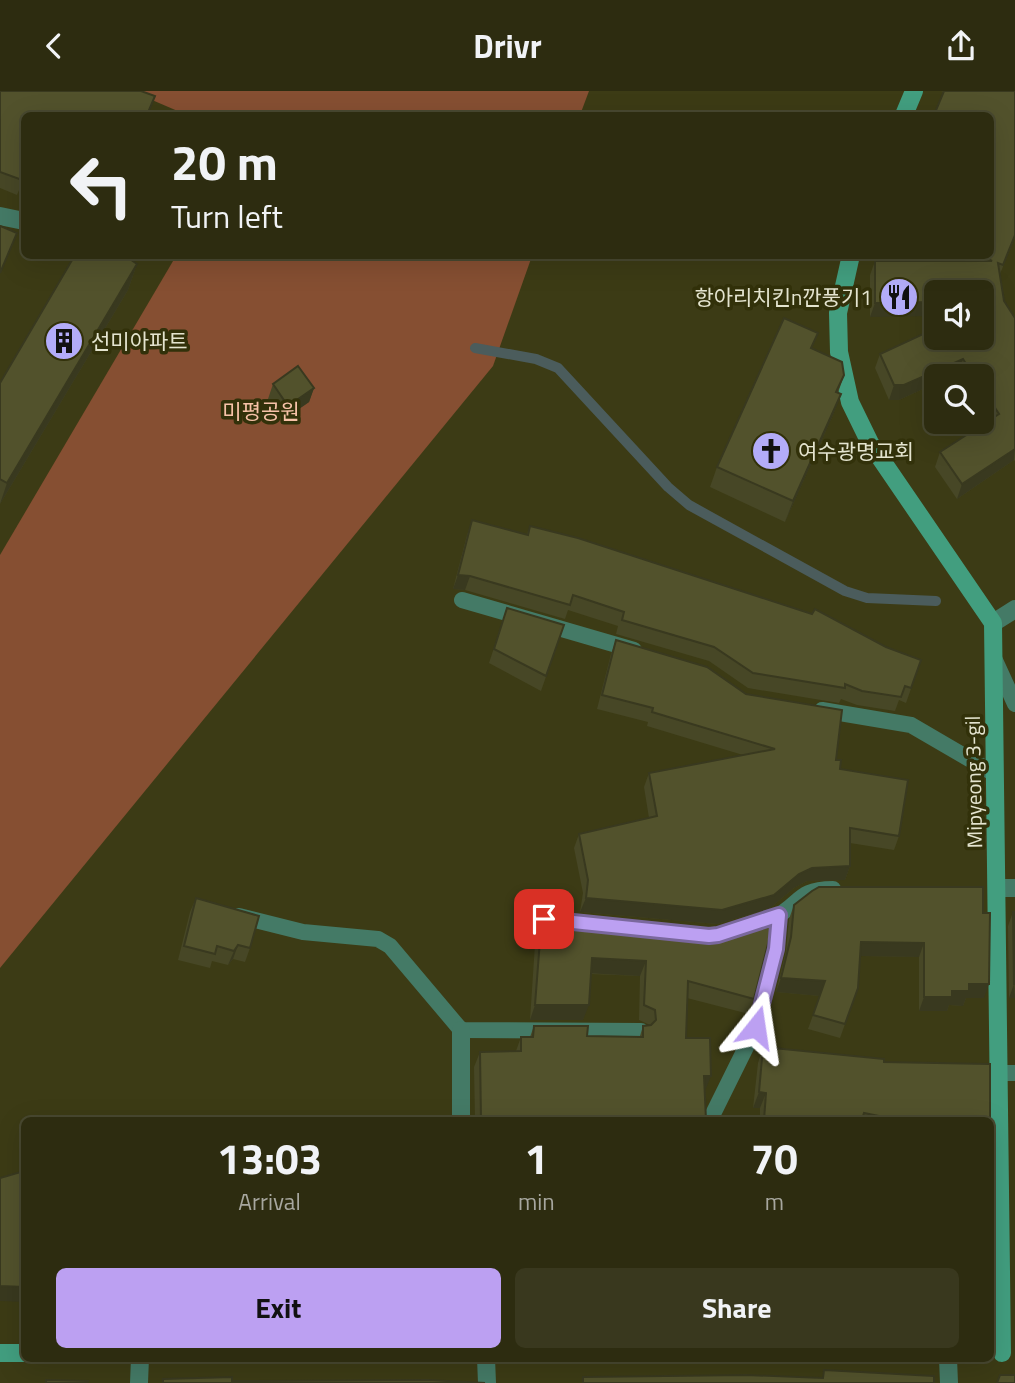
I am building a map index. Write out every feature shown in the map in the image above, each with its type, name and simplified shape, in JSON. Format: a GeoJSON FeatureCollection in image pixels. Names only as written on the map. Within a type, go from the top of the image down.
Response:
{"type":"FeatureCollection","features":[{"type":"Feature","properties":{"kind":"street"},"geometry":{"type":"LineString","coordinates":[[905,112],[914,91]]}},
{"type":"Feature","properties":{"kind":"street"},"geometry":{"type":"LineString","coordinates":[[0,216],[21,220]]}},
{"type":"Feature","properties":{"kind":"street"},"geometry":{"type":"LineString","coordinates":[[850,259],[838,313],[839,352],[850,402],[870,443],[993,623],[1015,609]]}},
{"type":"Feature","properties":{"kind":"street","name":"Mipyeong 3-gil"},"geometry":{"type":"LineString","coordinates":[[993,623],[998,888],[1007,1073],[1003,1353]]}},
{"type":"Feature","properties":{"kind":"street"},"geometry":{"type":"LineString","coordinates":[[461,1030],[461,1117]]}},
{"type":"Feature","properties":{"kind":"street"},"geometry":{"type":"LineString","coordinates":[[0,1353],[21,1353]]}},
{"type":"Feature","properties":{"kind":"street"},"geometry":{"type":"LineString","coordinates":[[139,1383],[140,1362]]}},
{"type":"Feature","properties":{"kind":"street"},"geometry":{"type":"LineString","coordinates":[[486,1362],[487,1383]]}},
{"type":"Feature","properties":{"kind":"street"},"geometry":{"type":"LineString","coordinates":[[948,1362],[949,1383]]}},
{"type":"Feature","properties":{"kind":"lane"},"geometry":{"type":"LineString","coordinates":[[462,600],[655,656]]}},
{"type":"Feature","properties":{"kind":"lane"},"geometry":{"type":"LineString","coordinates":[[994,658],[1015,705]]}},
{"type":"Feature","properties":{"kind":"lane"},"geometry":{"type":"LineString","coordinates":[[812,709],[911,725],[995,774]]}},
{"type":"Feature","properties":{"kind":"lane"},"geometry":{"type":"LineString","coordinates":[[742,928],[779,915],[811,891],[850,889]]}},
{"type":"Feature","properties":{"kind":"lane"},"geometry":{"type":"LineString","coordinates":[[224,912],[303,932],[378,939],[390,946],[461,1030],[641,1031]]}},
{"type":"Feature","properties":{"kind":"lane"},"geometry":{"type":"LineString","coordinates":[[711,1117],[756,1027],[776,949],[779,915]]}},
{"type":"Feature","properties":{"kind":"green space"},"geometry":{"type":"Polygon","coordinates":[[[131,91],[589,91],[581,112],[180,112],[131,91]]]}},
{"type":"Feature","properties":{"kind":"green space","name":"미평공원"},"geometry":{"type":"Polygon","coordinates":[[[174,259],[531,259],[493,366],[0,968],[0,555],[174,259]]]}},
{"type":"Feature","properties":{"kind":"building"},"geometry":{"type":"Polygon","coordinates":[[[0,91],[141,91],[155,96],[148,112],[21,112],[21,180],[0,172],[0,91]]]}},
{"type":"Feature","properties":{"kind":"building"},"geometry":{"type":"Polygon","coordinates":[[[944,91],[1015,91],[1015,235],[1003,265],[998,263],[1004,301],[1015,318],[1015,449],[962,484],[940,452],[968,434],[994,434],[994,417],[999,414],[994,406],[994,364],[966,364],[963,359],[952,364],[924,364],[924,376],[904,385],[894,385],[880,354],[924,334],[924,350],[994,350],[994,280],[924,280],[924,302],[875,303],[875,261],[994,259],[994,112],[935,112],[944,91]]]}},
{"type":"Feature","properties":{"kind":"building"},"geometry":{"type":"Polygon","coordinates":[[[0,226],[17,233],[0,273],[0,226]]]}},
{"type":"Feature","properties":{"kind":"building","name":"선미아파트"},"geometry":{"type":"Polygon","coordinates":[[[73,259],[130,259],[137,264],[7,483],[0,479],[0,383],[73,259]]]}},
{"type":"Feature","properties":{"kind":"building","name":"여수광명교회"},"geometry":{"type":"Polygon","coordinates":[[[784,318],[818,333],[811,348],[842,362],[844,375],[836,392],[841,394],[793,501],[717,467],[784,318]]]}},
{"type":"Feature","properties":{"kind":"building"},"geometry":{"type":"Polygon","coordinates":[[[298,366],[314,388],[288,406],[273,384],[298,366]]]}},
{"type":"Feature","properties":{"kind":"building"},"geometry":{"type":"Polygon","coordinates":[[[472,520],[528,535],[530,526],[578,538],[812,614],[815,609],[886,647],[921,660],[911,688],[905,686],[901,697],[862,691],[845,684],[845,688],[753,673],[714,647],[622,620],[624,612],[573,595],[570,605],[470,576],[458,575],[472,520]]]}},
{"type":"Feature","properties":{"kind":"building"},"geometry":{"type":"Polygon","coordinates":[[[507,608],[564,625],[546,676],[494,649],[507,608]]]}},
{"type":"Feature","properties":{"kind":"building"},"geometry":{"type":"Polygon","coordinates":[[[616,640],[707,667],[746,694],[842,710],[836,760],[841,760],[840,769],[908,780],[899,836],[850,828],[850,866],[812,868],[799,874],[774,895],[722,910],[586,898],[588,880],[579,834],[657,816],[649,773],[775,749],[652,712],[653,708],[602,695],[616,640]]]}},
{"type":"Feature","properties":{"kind":"building"},"geometry":{"type":"Polygon","coordinates":[[[819,887],[983,887],[983,913],[990,913],[989,984],[969,984],[969,991],[952,991],[952,997],[924,997],[924,943],[861,942],[858,988],[845,1024],[813,1015],[825,981],[781,978],[791,937],[794,905],[819,887]]]}},
{"type":"Feature","properties":{"kind":"building"},"geometry":{"type":"Polygon","coordinates":[[[196,898],[259,916],[250,948],[238,945],[234,951],[217,946],[215,954],[184,946],[196,898]]]}},
{"type":"Feature","properties":{"kind":"building"},"geometry":{"type":"Polygon","coordinates":[[[1015,912],[1015,984],[1014,984],[1015,912]]]}},
{"type":"Feature","properties":{"kind":"building"},"geometry":{"type":"Polygon","coordinates":[[[542,914],[723,930],[773,916],[754,999],[688,981],[686,1038],[710,1038],[711,1076],[704,1076],[706,1117],[481,1117],[480,1052],[521,1051],[521,1037],[533,1037],[534,1026],[588,1026],[587,1036],[643,1037],[643,1026],[651,1025],[656,1020],[655,1010],[644,1005],[646,961],[592,958],[589,1005],[535,1005],[542,914]]]}},
{"type":"Feature","properties":{"kind":"building"},"geometry":{"type":"Polygon","coordinates":[[[763,1047],[884,1059],[884,1062],[990,1064],[990,1117],[883,1117],[864,1113],[863,1117],[764,1117],[766,1093],[759,1092],[763,1047]]]}},
{"type":"Feature","properties":{"kind":"building"},"geometry":{"type":"Polygon","coordinates":[[[21,1172],[21,1287],[0,1286],[0,1178],[21,1172]]]}},
{"type":"Feature","properties":{"kind":"building"},"geometry":{"type":"Polygon","coordinates":[[[824,1370],[934,1376],[934,1383],[583,1383],[583,1377],[746,1375],[823,1378],[824,1370]]]}},
{"type":"Feature","properties":{"kind":"building"},"geometry":{"type":"Polygon","coordinates":[[[1000,1375],[1015,1375],[1015,1383],[997,1383],[1000,1375]]]}},
{"type":"Feature","properties":{"kind":"building"},"geometry":{"type":"Polygon","coordinates":[[[232,1377],[232,1381],[428,1380],[485,1383],[163,1383],[163,1379],[232,1377]]]}},
{"type":"Feature","properties":{"kind":"building"},"geometry":{"type":"Polygon","coordinates":[[[46,1380],[88,1381],[46,1383],[46,1380]]]}},
{"type":"Feature","properties":{"kind":"waterway"},"geometry":{"type":"LineString","coordinates":[[475,348],[536,359],[558,368],[668,487],[689,505],[845,591],[867,598],[936,601]]}},
{"type":"Feature","properties":{"kind":"place","name":"항아리치킨n깐풍기1"},"geometry":{"type":"Point","coordinates":[899,297]}},
{"type":"Feature","properties":{"kind":"place","name":"선미아파트"},"geometry":{"type":"Point","coordinates":[64,341]}},
{"type":"Feature","properties":{"kind":"place","name":"여수광명교회"},"geometry":{"type":"Point","coordinates":[771,451]}},
{"type":"Feature","properties":{"kind":"route"},"geometry":{"type":"LineString","coordinates":[[544,919],[709,936],[779,915],[776,949],[756,1027]]}}]}
